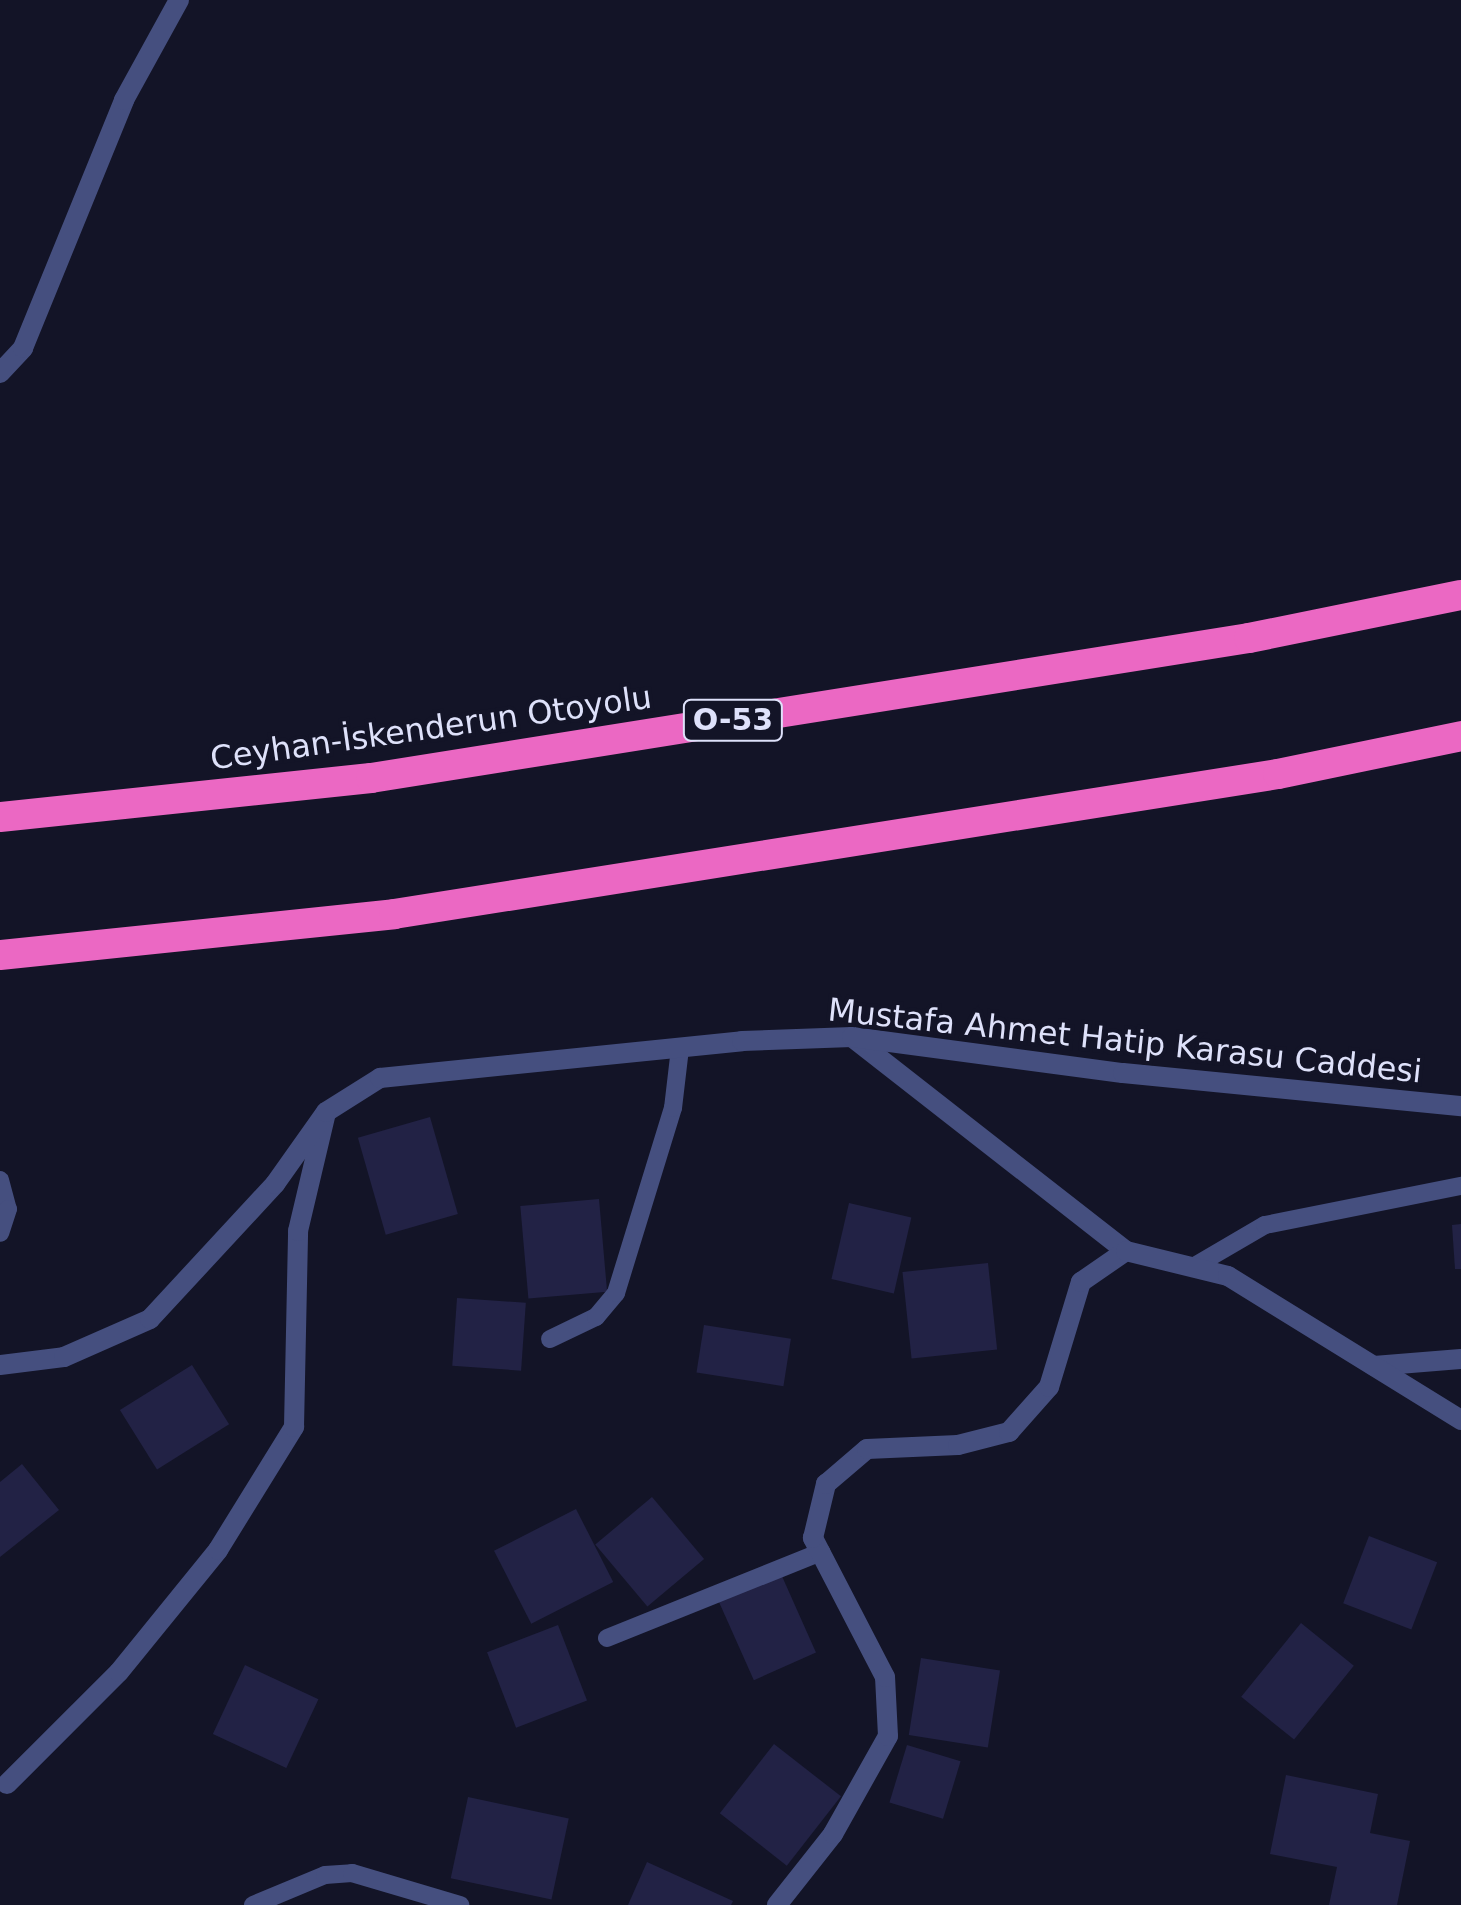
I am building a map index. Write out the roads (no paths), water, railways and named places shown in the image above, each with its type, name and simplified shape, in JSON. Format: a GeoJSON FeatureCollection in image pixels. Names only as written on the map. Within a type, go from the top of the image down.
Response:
{"type":"FeatureCollection","features":[{"type":"Feature","properties":{"kind":"highway","name":"Ceyhan-İskenderun Otoyolu"},"geometry":{"type":"LineString","coordinates":[[0,817],[371,778],[1249,638],[1461,594]]}},
{"type":"Feature","properties":{"kind":"highway"},"geometry":{"type":"LineString","coordinates":[[0,956],[394,914],[1278,774],[1461,736]]}},
{"type":"Feature","properties":{"kind":"street"},"geometry":{"type":"LineString","coordinates":[[0,373],[23,348],[124,100],[179,0]]}},
{"type":"Feature","properties":{"kind":"street"},"geometry":{"type":"LineString","coordinates":[[852,1037],[1126,1250],[1228,1276],[1461,1420]]}},
{"type":"Feature","properties":{"kind":"street","name":"Mustafa Ahmet Hatip Karasu Caddesi"},"geometry":{"type":"LineString","coordinates":[[0,1365],[64,1357],[150,1319],[275,1184],[326,1112],[380,1078],[680,1048],[852,1037],[1123,1074],[1461,1106]]}},
{"type":"Feature","properties":{"kind":"street"},"geometry":{"type":"LineString","coordinates":[[7,1784],[119,1672],[206,1566],[294,1427],[298,1231],[326,1112]]}},
{"type":"Feature","properties":{"kind":"street"},"geometry":{"type":"LineString","coordinates":[[777,1905],[832,1834],[888,1736],[885,1677],[813,1538],[826,1484],[866,1448],[958,1445],[1009,1432],[1049,1387],[1081,1282],[1126,1250]]}},
{"type":"Feature","properties":{"kind":"street"},"geometry":{"type":"LineString","coordinates":[[1374,1366],[1461,1359]]}},
{"type":"Feature","properties":{"kind":"lane"},"geometry":{"type":"LineString","coordinates":[[550,1339],[596,1317],[616,1293],[673,1108],[680,1048]]}},
{"type":"Feature","properties":{"kind":"lane"},"geometry":{"type":"LineString","coordinates":[[0,1180],[8,1209],[0,1234]]}},
{"type":"Feature","properties":{"kind":"lane"},"geometry":{"type":"LineString","coordinates":[[1193,1267],[1264,1225],[1461,1186]]}},
{"type":"Feature","properties":{"kind":"lane"},"geometry":{"type":"LineString","coordinates":[[607,1638],[821,1552]]}},
{"type":"Feature","properties":{"kind":"lane"},"geometry":{"type":"LineString","coordinates":[[253,1905],[325,1875],[352,1873],[460,1905]]}}]}
